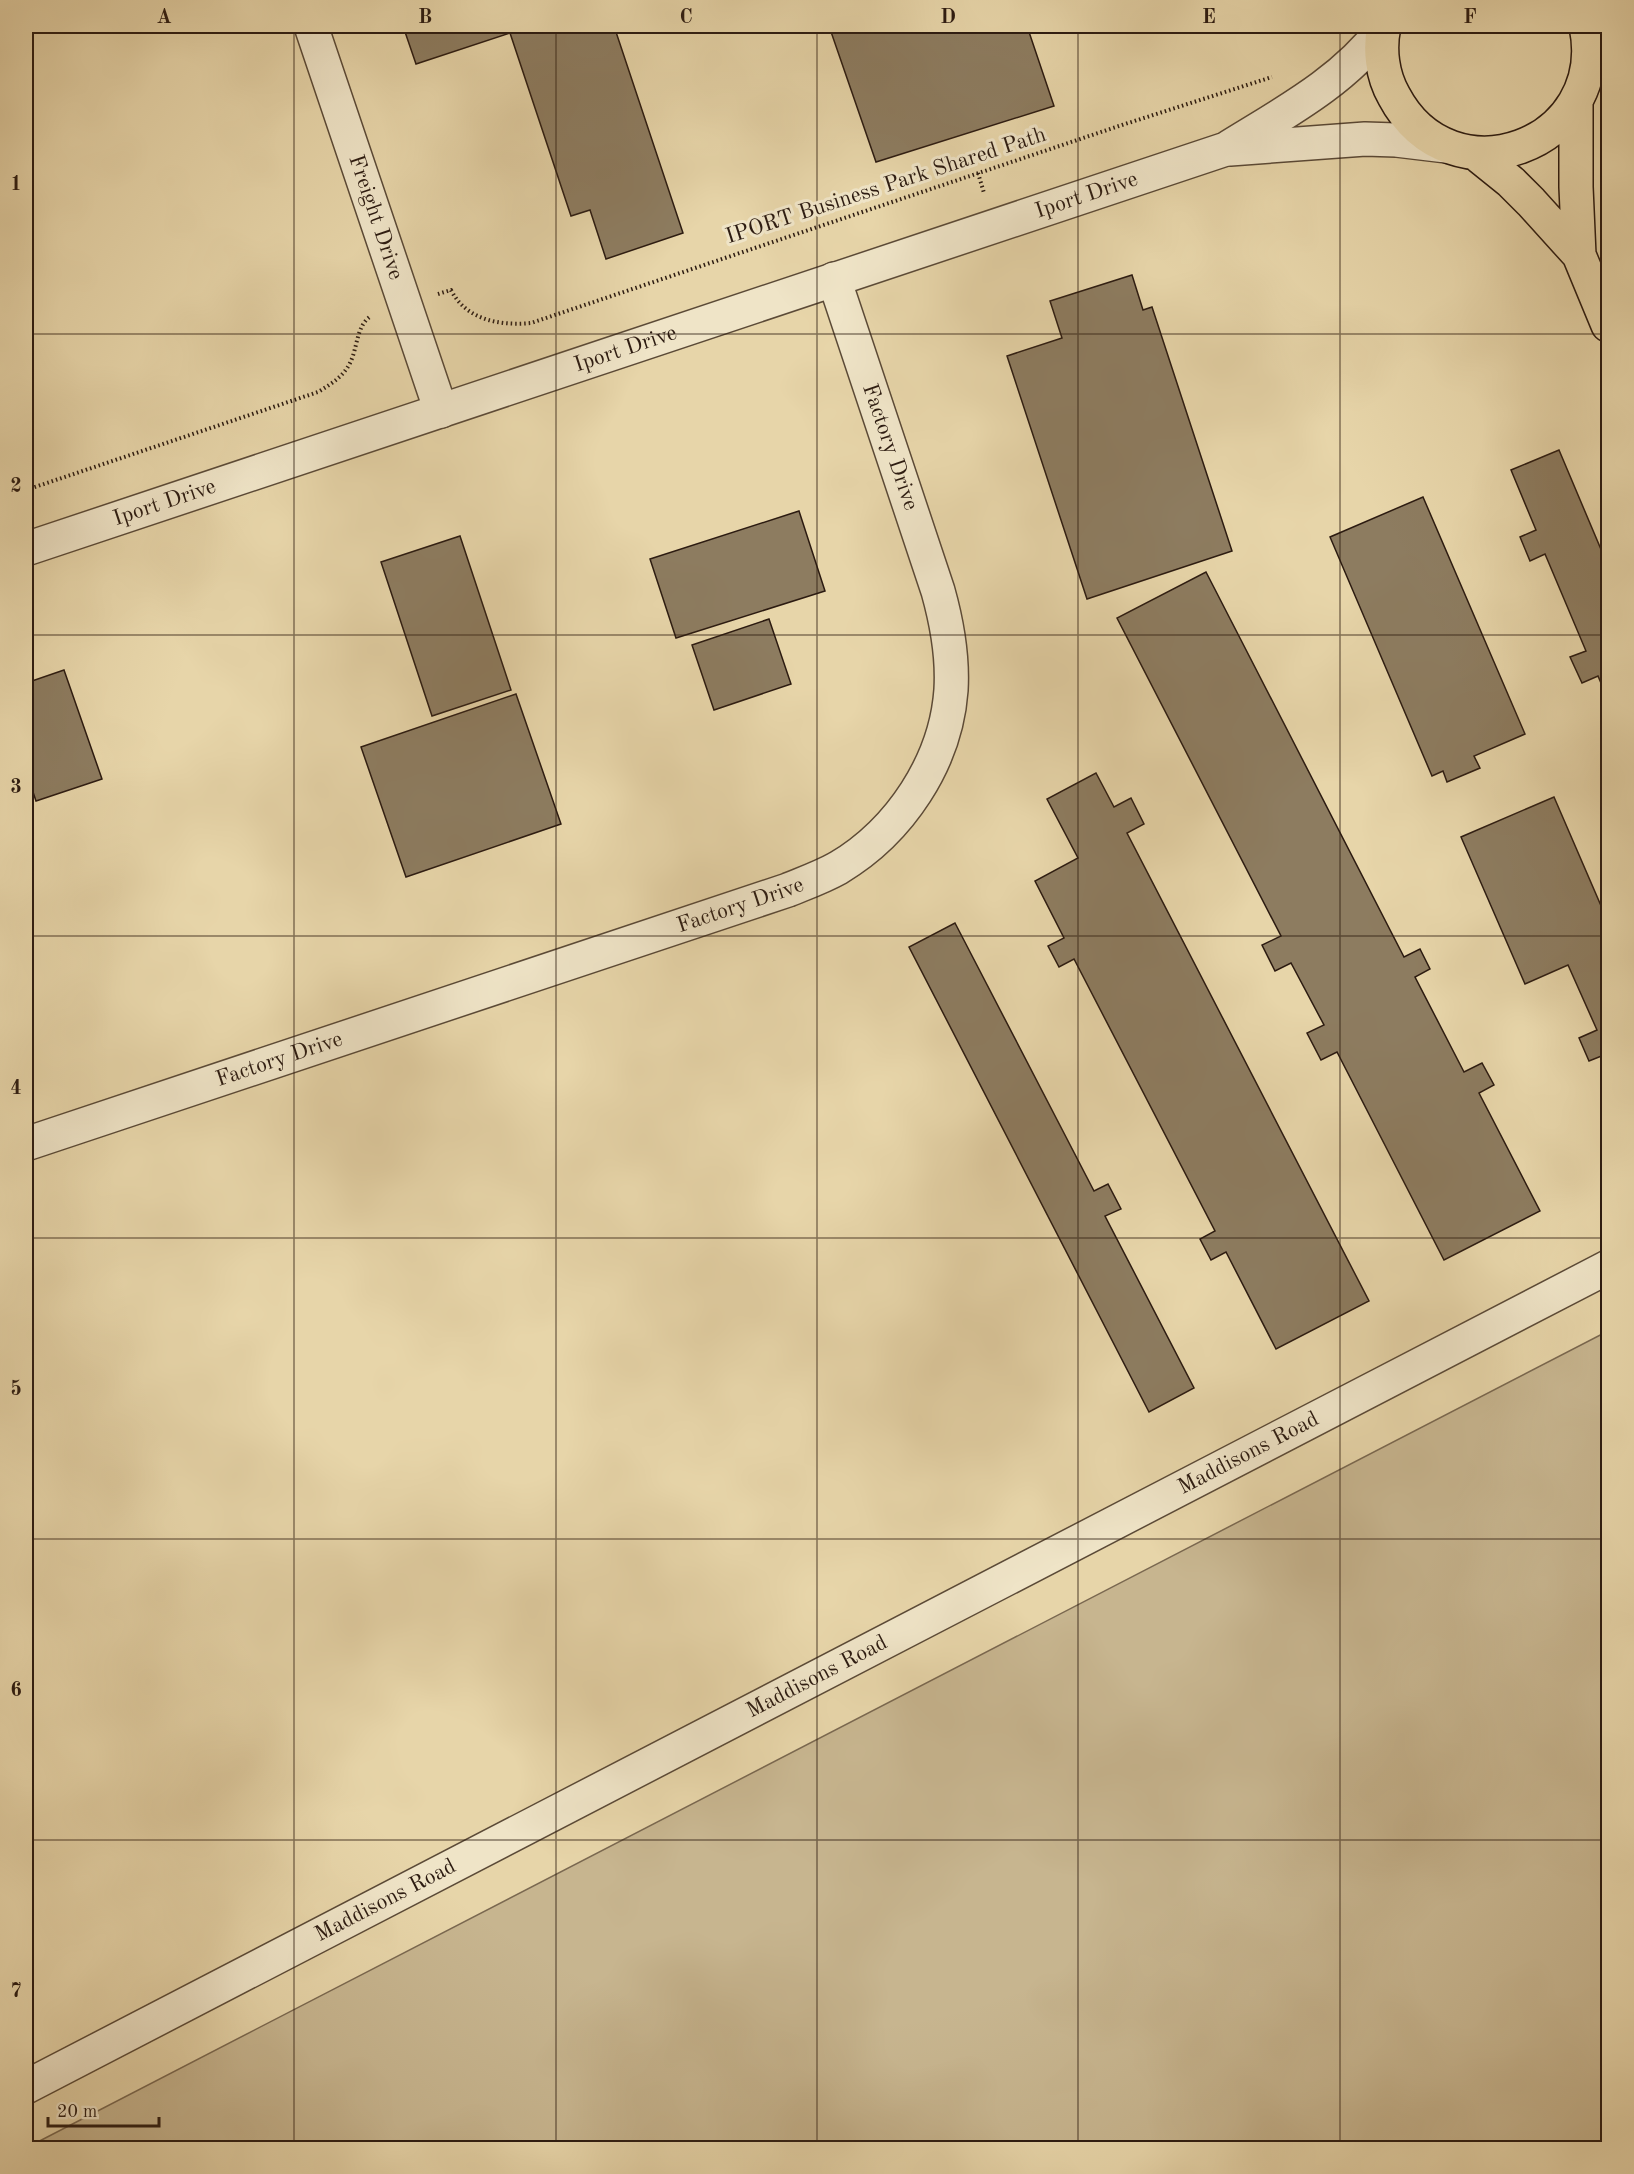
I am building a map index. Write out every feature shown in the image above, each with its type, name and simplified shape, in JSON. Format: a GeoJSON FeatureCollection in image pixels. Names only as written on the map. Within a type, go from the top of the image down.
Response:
{"type":"FeatureCollection","features":[{"type":"Feature","properties":{"kind":"main road"},"geometry":{"type":"LineString","coordinates":[[1579,255],[1576,187],[1582,88],[1590,43],[1586,26]]}},
{"type":"Feature","properties":{"kind":"main road"},"geometry":{"type":"LineString","coordinates":[[1384,27],[1382,57],[1388,86],[1401,111],[1421,131],[1461,150],[1511,182],[1531,202],[1579,255],[1608,325]]}},
{"type":"Feature","properties":{"kind":"main road"},"geometry":{"type":"LineString","coordinates":[[1461,150],[1505,152],[1533,142],[1557,126],[1582,88]]}},
{"type":"Feature","properties":{"kind":"street","name":"Freight Drive"},"geometry":{"type":"LineString","coordinates":[[311,26],[441,411]]}},
{"type":"Feature","properties":{"kind":"street","name":"Iport Drive"},"geometry":{"type":"LineString","coordinates":[[1226,149],[1344,72],[1369,48],[1384,27]]}},
{"type":"Feature","properties":{"kind":"street"},"geometry":{"type":"LineString","coordinates":[[1582,88],[1608,47]]}},
{"type":"Feature","properties":{"kind":"street","name":"Iport Drive"},"geometry":{"type":"LineString","coordinates":[[26,549],[1226,149],[1365,139],[1396,140],[1461,150]]}},
{"type":"Feature","properties":{"kind":"street","name":"Factory Drive"},"geometry":{"type":"LineString","coordinates":[[26,1144],[797,887],[830,872],[857,855],[896,820],[923,780],[942,736],[951,689],[950,645],[947,622],[935,581],[834,279]]}},
{"type":"Feature","properties":{"kind":"street","name":"Maddisons Road"},"geometry":{"type":"LineString","coordinates":[[26,2087],[1608,1268]]}},
{"type":"Feature","properties":{"kind":"path","name":"IPORT Business Park Shared Path"},"geometry":{"type":"LineString","coordinates":[[439,294],[451,290],[463,305],[489,321],[502,324],[531,322],[1276,75]]}},
{"type":"Feature","properties":{"kind":"path"},"geometry":{"type":"LineString","coordinates":[[978,173],[982,189]]}},
{"type":"Feature","properties":{"kind":"path"},"geometry":{"type":"LineString","coordinates":[[26,490],[318,392],[338,379],[350,365],[357,347],[360,327],[372,316]]}},
{"type":"Feature","properties":{"kind":"shaded area"},"geometry":{"type":"Polygon","coordinates":[[[1608,1331],[1608,2148],[26,2148],[1608,1331]]]}},
{"type":"Feature","properties":{"kind":"building"},"geometry":{"type":"Polygon","coordinates":[[[403,26],[614,26],[683,233],[606,259],[590,210],[571,216],[510,33],[416,64],[403,26]]]}},
{"type":"Feature","properties":{"kind":"building"},"geometry":{"type":"Polygon","coordinates":[[[829,26],[1027,26],[1054,106],[876,162],[829,26]]]}},
{"type":"Feature","properties":{"kind":"building"},"geometry":{"type":"Polygon","coordinates":[[[1132,275],[1143,310],[1152,307],[1232,551],[1087,599],[1007,356],[1062,338],[1050,301],[1132,275]]]}},
{"type":"Feature","properties":{"kind":"building"},"geometry":{"type":"Polygon","coordinates":[[[1559,450],[1608,566],[1608,700],[1598,676],[1582,683],[1570,657],[1586,651],[1545,554],[1530,561],[1520,537],[1536,530],[1511,470],[1559,450]]]}},
{"type":"Feature","properties":{"kind":"building"},"geometry":{"type":"Polygon","coordinates":[[[1423,497],[1525,734],[1474,756],[1480,768],[1447,782],[1443,771],[1432,776],[1330,537],[1423,497]]]}},
{"type":"Feature","properties":{"kind":"building"},"geometry":{"type":"Polygon","coordinates":[[[799,511],[825,591],[676,638],[650,559],[799,511]]]}},
{"type":"Feature","properties":{"kind":"building"},"geometry":{"type":"Polygon","coordinates":[[[460,536],[511,690],[432,716],[381,562],[460,536]]]}},
{"type":"Feature","properties":{"kind":"building"},"geometry":{"type":"Polygon","coordinates":[[[1206,572],[1404,957],[1420,949],[1430,969],[1415,977],[1464,1072],[1482,1063],[1494,1085],[1479,1093],[1540,1211],[1444,1260],[1337,1052],[1321,1060],[1307,1033],[1324,1025],[1291,963],[1275,971],[1262,945],[1281,936],[1117,618],[1206,572]]]}},
{"type":"Feature","properties":{"kind":"building"},"geometry":{"type":"Polygon","coordinates":[[[769,619],[791,684],[714,710],[692,645],[769,619]]]}},
{"type":"Feature","properties":{"kind":"building"},"geometry":{"type":"Polygon","coordinates":[[[64,670],[102,779],[36,801],[26,771],[26,683],[64,670]]]}},
{"type":"Feature","properties":{"kind":"building"},"geometry":{"type":"Polygon","coordinates":[[[516,694],[561,824],[406,877],[361,747],[516,694]]]}},
{"type":"Feature","properties":{"kind":"building"},"geometry":{"type":"Polygon","coordinates":[[[1096,773],[1114,807],[1131,798],[1144,824],[1127,833],[1369,1301],[1276,1349],[1226,1252],[1211,1260],[1200,1239],[1215,1231],[1074,959],[1059,967],[1048,946],[1064,938],[1035,881],[1078,858],[1047,799],[1096,773]]]}},
{"type":"Feature","properties":{"kind":"building"},"geometry":{"type":"Polygon","coordinates":[[[1554,797],[1608,922],[1608,1064],[1604,1055],[1589,1061],[1579,1038],[1597,1030],[1568,965],[1525,984],[1461,837],[1554,797]]]}},
{"type":"Feature","properties":{"kind":"building"},"geometry":{"type":"Polygon","coordinates":[[[955,923],[1094,1191],[1108,1184],[1121,1209],[1105,1216],[1194,1388],[1149,1412],[909,947],[955,923]]]}}]}
